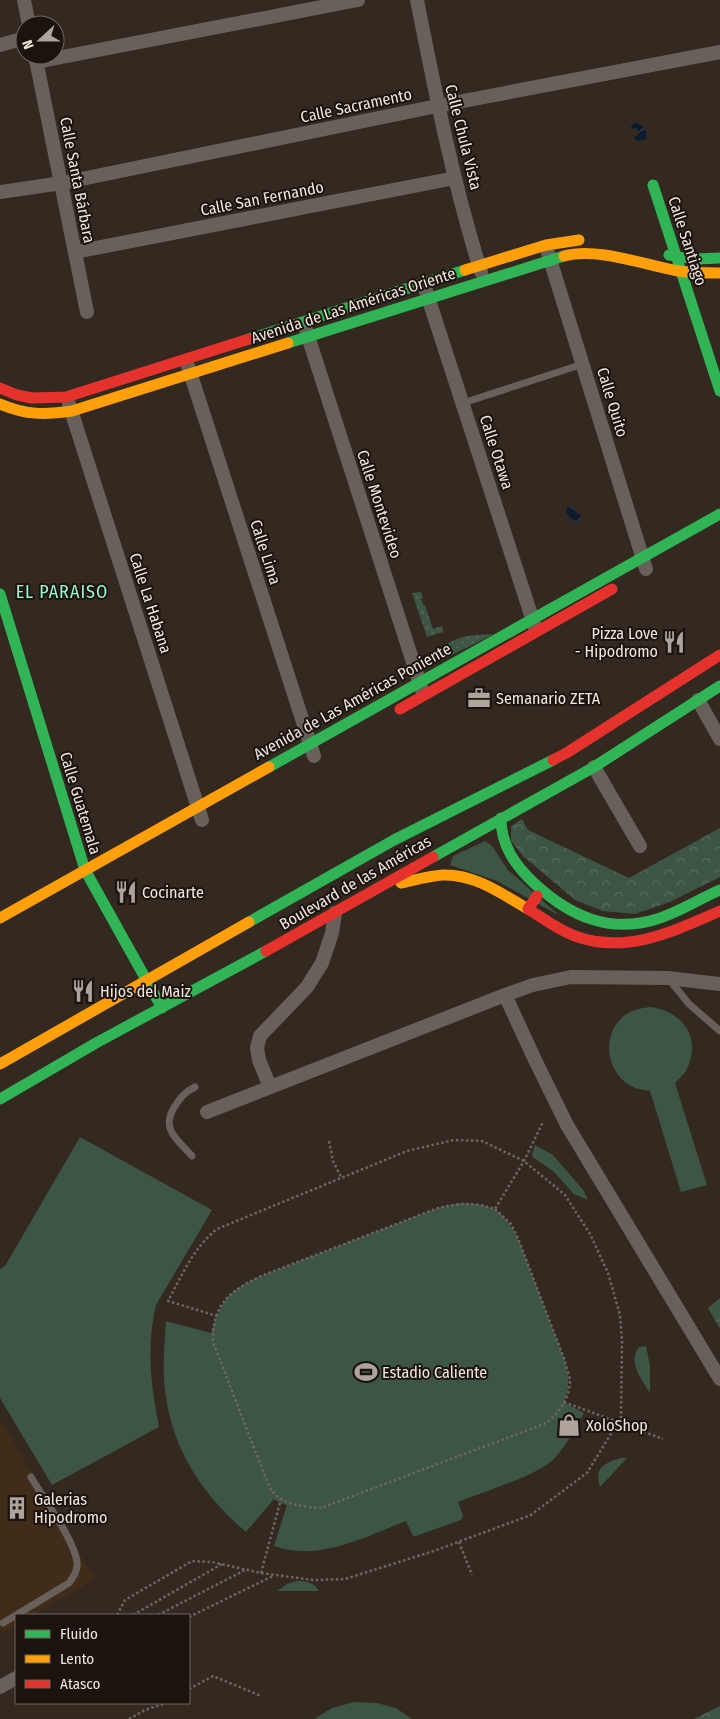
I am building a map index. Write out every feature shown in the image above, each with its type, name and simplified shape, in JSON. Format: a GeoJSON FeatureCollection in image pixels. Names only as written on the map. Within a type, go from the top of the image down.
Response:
{"type":"FeatureCollection","features":[{"type":"Feature","properties":{"kind":"street"},"geometry":{"type":"LineString","coordinates":[[24,0],[27,15]]}},
{"type":"Feature","properties":{"kind":"street"},"geometry":{"type":"LineString","coordinates":[[65,53],[358,0]]}},
{"type":"Feature","properties":{"kind":"street","name":"Calle Chula Vista"},"geometry":{"type":"LineString","coordinates":[[417,0],[437,106],[484,280]]}},
{"type":"Feature","properties":{"kind":"street"},"geometry":{"type":"LineString","coordinates":[[0,45],[15,41]]}},
{"type":"Feature","properties":{"kind":"street","name":"Calle Sacramento"},"geometry":{"type":"LineString","coordinates":[[0,192],[62,183],[437,106],[720,52]]}},
{"type":"Feature","properties":{"kind":"street","name":"Calle Santa Bárbara"},"geometry":{"type":"LineString","coordinates":[[37,65],[87,312]]}},
{"type":"Feature","properties":{"kind":"street","name":"Calle San Fernando"},"geometry":{"type":"LineString","coordinates":[[75,252],[455,178]]}},
{"type":"Feature","properties":{"kind":"street","name":"Calle Santiago"},"geometry":{"type":"LineString","coordinates":[[653,185],[679,270],[719,388]]}},
{"type":"Feature","properties":{"kind":"street","name":"Avenida de Las Américas Oriente"},"geometry":{"type":"LineString","coordinates":[[0,404],[19,412],[38,415],[72,412],[484,280],[548,252],[565,241],[593,240]]}},
{"type":"Feature","properties":{"kind":"street","name":"Avenida de Las Américas Oriente"},"geometry":{"type":"LineString","coordinates":[[0,388],[20,397],[36,400],[66,397],[479,265],[548,252],[567,255],[585,253],[607,255],[694,273],[720,272]]}},
{"type":"Feature","properties":{"kind":"street","name":"Calle Quito"},"geometry":{"type":"LineString","coordinates":[[548,252],[645,566]]}},
{"type":"Feature","properties":{"kind":"street"},"geometry":{"type":"LineString","coordinates":[[657,252],[696,259],[720,258]]}},
{"type":"Feature","properties":{"kind":"street","name":"Calle Otawa"},"geometry":{"type":"LineString","coordinates":[[423,283],[537,632]]}},
{"type":"Feature","properties":{"kind":"street","name":"Calle Montevideo"},"geometry":{"type":"LineString","coordinates":[[303,322],[424,696]]}},
{"type":"Feature","properties":{"kind":"street","name":"Calle Lima"},"geometry":{"type":"LineString","coordinates":[[185,358],[312,752]]}},
{"type":"Feature","properties":{"kind":"street","name":"Calle La Habana"},"geometry":{"type":"LineString","coordinates":[[66,397],[201,816]]}},
{"type":"Feature","properties":{"kind":"street","name":"Avenida de Las Américas Poniente"},"geometry":{"type":"LineString","coordinates":[[0,918],[85,870],[201,816],[312,752],[420,682],[532,618],[645,566],[720,514]]}},
{"type":"Feature","properties":{"kind":"street","name":"Avenida de Las Américas Poniente"},"geometry":{"type":"LineString","coordinates":[[390,714],[621,583]]}},
{"type":"Feature","properties":{"kind":"street","name":"Calle Guatemala"},"geometry":{"type":"LineString","coordinates":[[0,594],[4,622],[85,870],[162,1008]]}},
{"type":"Feature","properties":{"kind":"street","name":"Boulevard de las Américas"},"geometry":{"type":"LineString","coordinates":[[0,1064],[394,840],[568,752],[720,655]]}},
{"type":"Feature","properties":{"kind":"street","name":"Boulevard de las Américas"},"geometry":{"type":"LineString","coordinates":[[0,1099],[96,1043],[335,913],[594,767],[720,686]]}},
{"type":"Feature","properties":{"kind":"street"},"geometry":{"type":"LineString","coordinates":[[698,700],[720,739]]}},
{"type":"Feature","properties":{"kind":"street"},"geometry":{"type":"LineString","coordinates":[[594,767],[640,846]]}},
{"type":"Feature","properties":{"kind":"street"},"geometry":{"type":"LineString","coordinates":[[501,818],[501,836],[508,853],[520,870],[542,889],[578,915],[599,922],[622,924],[644,922],[658,918],[720,890]]}},
{"type":"Feature","properties":{"kind":"street"},"geometry":{"type":"LineString","coordinates":[[378,888],[433,876],[452,875],[470,879],[575,936],[596,942],[618,944],[660,937],[720,911]]}},
{"type":"Feature","properties":{"kind":"street"},"geometry":{"type":"LineString","coordinates":[[528,909],[542,889]]}},
{"type":"Feature","properties":{"kind":"street"},"geometry":{"type":"LineString","coordinates":[[0,930],[41,908]]}},
{"type":"Feature","properties":{"kind":"street"},"geometry":{"type":"LineString","coordinates":[[270,1087],[259,1060],[257,1048],[260,1036],[307,987],[317,971],[332,933],[335,913]]}},
{"type":"Feature","properties":{"kind":"street"},"geometry":{"type":"LineString","coordinates":[[207,1112],[533,985],[566,978],[668,978],[720,984]]}},
{"type":"Feature","properties":{"kind":"street"},"geometry":{"type":"LineString","coordinates":[[505,995],[567,1125],[720,1379]]}},
{"type":"Feature","properties":{"kind":"street"},"geometry":{"type":"LineString","coordinates":[[0,1104],[24,1084]]}},
{"type":"Feature","properties":{"kind":"street"},"geometry":{"type":"LineString","coordinates":[[0,1687],[15,1679]]}},
{"type":"Feature","properties":{"kind":"lane"},"geometry":{"type":"LineString","coordinates":[[463,403],[583,364]]}},
{"type":"Feature","properties":{"kind":"lane"},"geometry":{"type":"LineString","coordinates":[[668,978],[689,1004],[720,1031]]}},
{"type":"Feature","properties":{"kind":"lane"},"geometry":{"type":"LineString","coordinates":[[192,1156],[173,1135],[169,1126],[169,1116],[182,1095],[195,1088]]}},
{"type":"Feature","properties":{"kind":"lane"},"geometry":{"type":"LineString","coordinates":[[19,1614],[69,1583],[76,1575],[78,1563],[72,1544],[30,1477]]}},
{"type":"Feature","properties":{"kind":"lane"},"geometry":{"type":"LineString","coordinates":[[4,1623],[15,1616]]}},
{"type":"Feature","properties":{"kind":"path"},"geometry":{"type":"LineString","coordinates":[[495,1209],[524,1160],[543,1122]]}},
{"type":"Feature","properties":{"kind":"path"},"geometry":{"type":"LineString","coordinates":[[117,1614],[124,1600],[192,1561],[197,1560],[261,1573],[313,1580],[345,1579],[431,1552],[530,1515],[586,1474],[621,1417],[622,1341],[620,1315],[608,1273],[590,1234],[565,1195],[524,1160],[482,1141],[454,1140],[407,1151],[217,1229],[205,1238],[197,1248],[168,1301],[217,1316]]}},
{"type":"Feature","properties":{"kind":"path"},"geometry":{"type":"LineString","coordinates":[[329,1141],[333,1161],[341,1177]]}},
{"type":"Feature","properties":{"kind":"path"},"geometry":{"type":"LineString","coordinates":[[459,1203],[478,1204],[495,1209],[511,1224],[565,1361],[570,1380],[568,1394],[552,1419],[544,1424],[321,1508],[304,1507],[281,1499],[272,1491],[265,1476],[213,1342],[212,1329],[217,1316],[226,1298],[238,1287],[261,1276],[438,1208],[459,1203]]}},
{"type":"Feature","properties":{"kind":"path"},"geometry":{"type":"LineString","coordinates":[[564,1402],[663,1439]]}},
{"type":"Feature","properties":{"kind":"path"},"geometry":{"type":"LineString","coordinates":[[261,1573],[281,1499]]}},
{"type":"Feature","properties":{"kind":"path"},"geometry":{"type":"LineString","coordinates":[[459,1542],[472,1575]]}},
{"type":"Feature","properties":{"kind":"path"},"geometry":{"type":"LineString","coordinates":[[135,1614],[222,1564]]}},
{"type":"Feature","properties":{"kind":"path"},"geometry":{"type":"LineString","coordinates":[[160,1614],[246,1569]]}},
{"type":"Feature","properties":{"kind":"path"},"geometry":{"type":"LineString","coordinates":[[190,1617],[274,1575]]}},
{"type":"Feature","properties":{"kind":"path"},"geometry":{"type":"LineString","coordinates":[[190,1688],[213,1676],[261,1696]]}},
{"type":"Feature","properties":{"kind":"path"},"geometry":{"type":"LineString","coordinates":[[129,1719],[145,1710],[163,1704]]}},
{"type":"Feature","properties":{"kind":"shaded area"},"geometry":{"type":"Polygon","coordinates":[[[0,1419],[95,1579],[35,1614],[15,1614],[15,1626],[0,1634],[0,1419]]]}},
{"type":"Feature","properties":{"kind":"green space"},"geometry":{"type":"Polygon","coordinates":[[[421,592],[423,598],[421,599],[433,629],[442,626],[443,632],[427,637],[412,593],[421,592]]]}},
{"type":"Feature","properties":{"kind":"green space"},"geometry":{"type":"Polygon","coordinates":[[[494,634],[432,665],[431,660],[438,652],[458,638],[494,634]]]}},
{"type":"Feature","properties":{"kind":"green space"},"geometry":{"type":"Polygon","coordinates":[[[522,819],[528,830],[629,878],[720,828],[720,877],[670,902],[635,914],[603,911],[575,900],[523,856],[511,841],[511,826],[522,819]]]}},
{"type":"Feature","properties":{"kind":"green space"},"geometry":{"type":"Polygon","coordinates":[[[485,841],[492,846],[508,870],[560,916],[497,881],[450,865],[453,856],[485,841]]]}},
{"type":"Feature","properties":{"kind":"green space"},"geometry":{"type":"Polygon","coordinates":[[[650,1007],[672,1014],[687,1028],[691,1038],[691,1059],[686,1071],[675,1083],[707,1185],[681,1192],[650,1091],[633,1087],[622,1079],[615,1071],[609,1050],[613,1029],[619,1020],[628,1013],[650,1007]]]}},
{"type":"Feature","properties":{"kind":"green space"},"geometry":{"type":"Polygon","coordinates":[[[80,1137],[212,1210],[156,1305],[150,1351],[159,1427],[52,1485],[0,1398],[0,1269],[5,1266],[80,1137]]]}},
{"type":"Feature","properties":{"kind":"green space"},"geometry":{"type":"Polygon","coordinates":[[[535,1145],[553,1155],[584,1191],[588,1200],[574,1194],[553,1171],[534,1158],[532,1155],[535,1145]]]}},
{"type":"Feature","properties":{"kind":"green space","name":"Estadio Caliente"},"geometry":{"type":"Polygon","coordinates":[[[459,1203],[481,1205],[496,1211],[508,1222],[519,1241],[565,1361],[568,1382],[564,1402],[584,1413],[566,1443],[554,1459],[546,1465],[509,1483],[458,1502],[463,1515],[461,1520],[416,1536],[413,1536],[406,1521],[358,1540],[324,1549],[308,1551],[291,1550],[274,1546],[287,1505],[274,1499],[246,1532],[217,1504],[205,1489],[184,1456],[176,1438],[170,1418],[164,1379],[166,1321],[211,1333],[219,1311],[228,1297],[261,1276],[438,1208],[459,1203]]]}},
{"type":"Feature","properties":{"kind":"green space"},"geometry":{"type":"Polygon","coordinates":[[[720,1298],[720,1329],[708,1308],[720,1298]]]}},
{"type":"Feature","properties":{"kind":"green space"},"geometry":{"type":"Polygon","coordinates":[[[646,1346],[650,1366],[650,1393],[635,1365],[636,1353],[639,1347],[646,1346]]]}},
{"type":"Feature","properties":{"kind":"green space"},"geometry":{"type":"Polygon","coordinates":[[[621,1458],[627,1458],[600,1487],[598,1475],[602,1467],[621,1458]]]}},
{"type":"Feature","properties":{"kind":"green space"},"geometry":{"type":"Polygon","coordinates":[[[297,1581],[310,1583],[319,1591],[277,1591],[287,1584],[297,1581]]]}},
{"type":"Feature","properties":{"kind":"green space"},"geometry":{"type":"Polygon","coordinates":[[[354,1702],[377,1703],[396,1708],[412,1719],[314,1719],[332,1708],[354,1702]]]}},
{"type":"Feature","properties":{"kind":"green space"},"geometry":{"type":"Polygon","coordinates":[[[720,1706],[720,1719],[694,1719],[720,1706]]]}},
{"type":"Feature","properties":{"kind":"water"},"geometry":{"type":"Polygon","coordinates":[[[634,123],[644,128],[646,139],[638,141],[634,138],[639,133],[636,128],[632,129],[631,126],[634,123]]]}},
{"type":"Feature","properties":{"kind":"water"},"geometry":{"type":"Polygon","coordinates":[[[570,506],[573,507],[577,514],[580,514],[581,517],[578,522],[572,520],[566,512],[570,506]]]}},
{"type":"Feature","properties":{"kind":"traffic: fast"},"geometry":{"type":"LineString","coordinates":[[653,185],[720,391]]}},
{"type":"Feature","properties":{"kind":"traffic: fast"},"geometry":{"type":"LineString","coordinates":[[669,255],[696,259],[720,258]]}},
{"type":"Feature","properties":{"kind":"traffic: fast"},"geometry":{"type":"LineString","coordinates":[[288,343],[564,256]]}},
{"type":"Feature","properties":{"kind":"traffic: fast"},"geometry":{"type":"LineString","coordinates":[[249,339],[465,270]]}},
{"type":"Feature","properties":{"kind":"traffic: fast"},"geometry":{"type":"LineString","coordinates":[[269,767],[720,514]]}},
{"type":"Feature","properties":{"kind":"traffic: fast"},"geometry":{"type":"LineString","coordinates":[[0,594],[85,870],[162,1008]]}},
{"type":"Feature","properties":{"kind":"traffic: fast"},"geometry":{"type":"LineString","coordinates":[[433,857],[594,767],[720,686]]}},
{"type":"Feature","properties":{"kind":"traffic: fast"},"geometry":{"type":"LineString","coordinates":[[249,922],[394,840],[553,760]]}},
{"type":"Feature","properties":{"kind":"traffic: fast"},"geometry":{"type":"LineString","coordinates":[[501,818],[506,846],[521,870],[535,884],[562,905],[591,919],[623,924],[657,919],[720,890]]}},
{"type":"Feature","properties":{"kind":"traffic: fast"},"geometry":{"type":"LineString","coordinates":[[0,1099],[96,1043],[266,951]]}},
{"type":"Feature","properties":{"kind":"traffic: slow"},"geometry":{"type":"LineString","coordinates":[[465,270],[546,245],[579,240]]}},
{"type":"Feature","properties":{"kind":"traffic: slow"},"geometry":{"type":"LineString","coordinates":[[564,256],[577,254],[606,255],[678,271],[720,273]]}},
{"type":"Feature","properties":{"kind":"traffic: slow"},"geometry":{"type":"LineString","coordinates":[[0,404],[35,413],[72,411],[288,343]]}},
{"type":"Feature","properties":{"kind":"traffic: slow"},"geometry":{"type":"LineString","coordinates":[[0,918],[269,767]]}},
{"type":"Feature","properties":{"kind":"traffic: slow"},"geometry":{"type":"LineString","coordinates":[[401,883],[443,875],[466,878],[488,886],[528,909]]}},
{"type":"Feature","properties":{"kind":"traffic: slow"},"geometry":{"type":"LineString","coordinates":[[0,1064],[249,922]]}},
{"type":"Feature","properties":{"kind":"traffic: jam"},"geometry":{"type":"LineString","coordinates":[[0,388],[17,395],[32,398],[66,397],[249,339]]}},
{"type":"Feature","properties":{"kind":"traffic: jam"},"geometry":{"type":"LineString","coordinates":[[400,709],[612,589]]}},
{"type":"Feature","properties":{"kind":"traffic: jam"},"geometry":{"type":"LineString","coordinates":[[553,760],[720,655]]}},
{"type":"Feature","properties":{"kind":"traffic: jam"},"geometry":{"type":"LineString","coordinates":[[266,951],[433,857]]}},
{"type":"Feature","properties":{"kind":"traffic: jam"},"geometry":{"type":"LineString","coordinates":[[537,896],[528,909],[551,924],[575,936],[613,943],[631,942],[667,933],[720,911]]}},
{"type":"Feature","properties":{"kind":"place","name":"Pizza Love - Hipodromo"},"geometry":{"type":"Point","coordinates":[674,642]}},
{"type":"Feature","properties":{"kind":"place","name":"Semanario ZETA"},"geometry":{"type":"Point","coordinates":[479,698]}},
{"type":"Feature","properties":{"kind":"place","name":"Cocinarte"},"geometry":{"type":"Point","coordinates":[126,892]}},
{"type":"Feature","properties":{"kind":"place","name":"Hijos del Maiz"},"geometry":{"type":"Point","coordinates":[83,991]}},
{"type":"Feature","properties":{"kind":"place","name":"Estadio Caliente"},"geometry":{"type":"Point","coordinates":[366,1372]}},
{"type":"Feature","properties":{"kind":"place","name":"XoloShop"},"geometry":{"type":"Point","coordinates":[569,1425]}},
{"type":"Feature","properties":{"kind":"place","name":"Galerias Hipodromo"},"geometry":{"type":"Point","coordinates":[17,1508]}},
{"type":"Feature","properties":{"kind":"district","name":"EL PARAISO"},"geometry":{"type":"Point","coordinates":[62,592]}}]}
